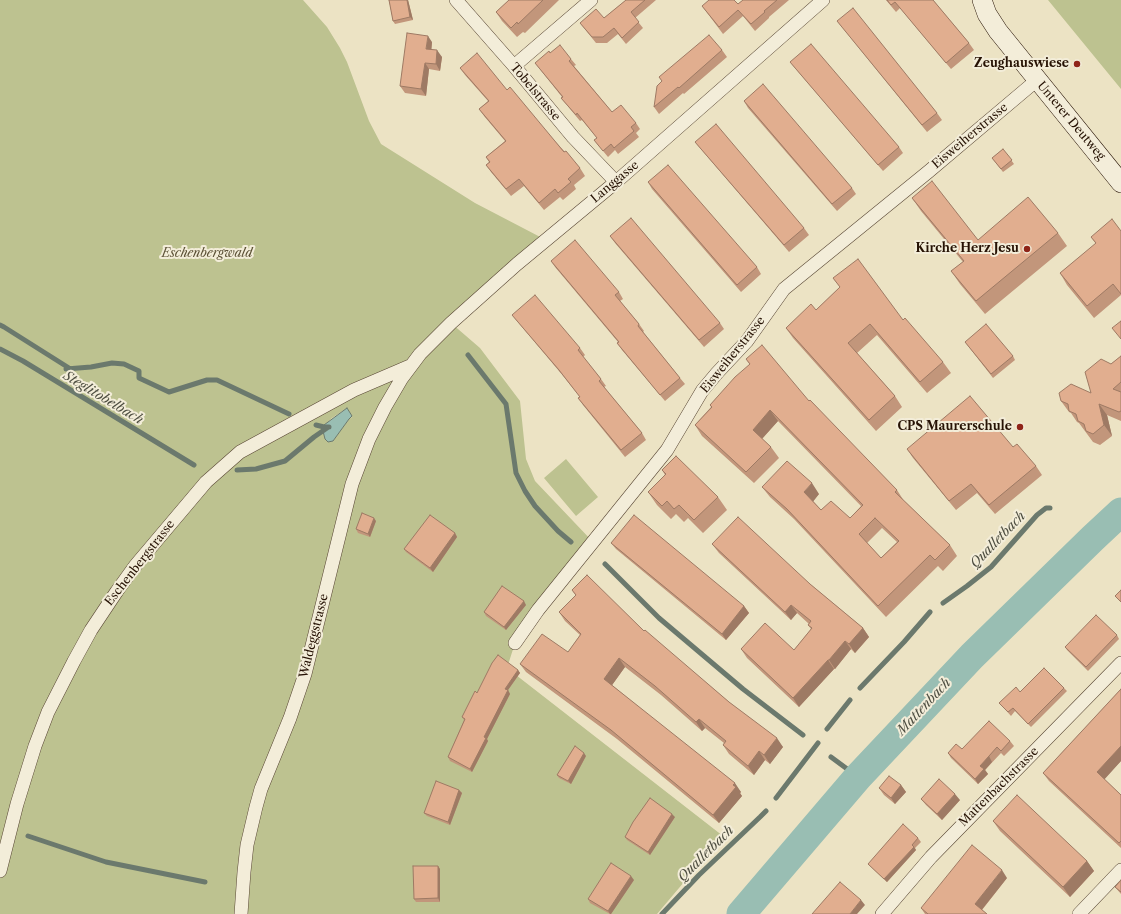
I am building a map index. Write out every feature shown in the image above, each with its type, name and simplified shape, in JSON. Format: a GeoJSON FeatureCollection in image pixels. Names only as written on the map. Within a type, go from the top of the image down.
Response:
{"type":"FeatureCollection","features":[{"type":"Feature","properties":{"kind":"main road","name":"Unterer Deutweg"},"geometry":{"type":"LineString","coordinates":[[982,0],[987,14],[998,31],[1121,183]]}},
{"type":"Feature","properties":{"kind":"street","name":"Tobelstrasse"},"geometry":{"type":"LineString","coordinates":[[456,0],[514,66],[573,137],[616,182]]}},
{"type":"Feature","properties":{"kind":"street"},"geometry":{"type":"LineString","coordinates":[[514,66],[591,0]]}},
{"type":"Feature","properties":{"kind":"street","name":"Langgasse"},"geometry":{"type":"LineString","coordinates":[[410,366],[450,323],[517,264],[616,182],[823,0]]}},
{"type":"Feature","properties":{"kind":"street","name":"Eisweiherstrasse"},"geometry":{"type":"LineString","coordinates":[[515,644],[543,604],[667,450],[702,391],[720,368],[747,341],[784,289],[922,177],[1037,80]]}},
{"type":"Feature","properties":{"kind":"street","name":"Eschenbergstrasse"},"geometry":{"type":"LineString","coordinates":[[0,870],[17,804],[35,746],[48,712],[91,630],[135,566],[206,482],[240,452],[354,390],[410,366]]}},
{"type":"Feature","properties":{"kind":"street","name":"Waldeggstrasse"},"geometry":{"type":"LineString","coordinates":[[241,914],[244,872],[252,819],[305,674],[358,466],[375,425],[393,392],[410,366]]}},
{"type":"Feature","properties":{"kind":"street","name":"Mattenbachstrasse"},"geometry":{"type":"LineString","coordinates":[[882,914],[931,857],[1121,663]]}},
{"type":"Feature","properties":{"kind":"street"},"geometry":{"type":"LineString","coordinates":[[1079,914],[1121,870]]}},
{"type":"Feature","properties":{"kind":"green space","name":"Eschenbergwald"},"geometry":{"type":"Polygon","coordinates":[[[0,0],[303,0],[327,27],[340,48],[347,62],[369,121],[381,144],[475,203],[546,240],[451,323],[480,348],[520,401],[526,459],[535,481],[593,542],[515,643],[507,668],[723,836],[657,914],[0,914],[0,0]],[[347,408],[332,418],[324,426],[323,429],[325,437],[328,442],[333,441],[352,417],[347,408]]]}},
{"type":"Feature","properties":{"kind":"green space","name":"Zeughauswiese"},"geometry":{"type":"Polygon","coordinates":[[[1048,0],[1121,0],[1121,89],[1048,0]]]}},
{"type":"Feature","properties":{"kind":"green space"},"geometry":{"type":"Polygon","coordinates":[[[566,459],[598,497],[576,516],[544,478],[566,459]]]}},
{"type":"Feature","properties":{"kind":"water"},"geometry":{"type":"Polygon","coordinates":[[[347,408],[352,416],[333,441],[328,442],[325,439],[323,431],[324,425],[347,408]]]}},
{"type":"Feature","properties":{"kind":"building"},"geometry":{"type":"Polygon","coordinates":[[[389,0],[407,0],[410,17],[393,21],[389,0]]]}},
{"type":"Feature","properties":{"kind":"building"},"geometry":{"type":"Polygon","coordinates":[[[509,0],[543,0],[518,24],[517,22],[511,28],[496,12],[509,0]]]}},
{"type":"Feature","properties":{"kind":"building"},"geometry":{"type":"Polygon","coordinates":[[[626,0],[645,0],[631,12],[639,22],[622,38],[614,28],[603,37],[592,37],[580,23],[596,9],[604,18],[626,0]]]}},
{"type":"Feature","properties":{"kind":"building"},"geometry":{"type":"Polygon","coordinates":[[[709,0],[734,0],[738,4],[743,0],[777,0],[751,24],[738,10],[719,27],[702,6],[709,0]]]}},
{"type":"Feature","properties":{"kind":"building"},"geometry":{"type":"Polygon","coordinates":[[[887,0],[933,0],[969,43],[946,63],[895,2],[891,5],[887,0]]]}},
{"type":"Feature","properties":{"kind":"building"},"geometry":{"type":"Polygon","coordinates":[[[853,8],[937,113],[922,125],[837,21],[853,8]]]}},
{"type":"Feature","properties":{"kind":"building"},"geometry":{"type":"Polygon","coordinates":[[[407,33],[428,36],[426,49],[437,50],[436,64],[425,63],[421,89],[400,86],[407,33]]]}},
{"type":"Feature","properties":{"kind":"building"},"geometry":{"type":"Polygon","coordinates":[[[709,35],[722,50],[679,88],[678,87],[654,107],[657,86],[662,81],[659,77],[709,35]]]}},
{"type":"Feature","properties":{"kind":"building"},"geometry":{"type":"Polygon","coordinates":[[[811,44],[899,147],[878,165],[790,62],[811,44]]]}},
{"type":"Feature","properties":{"kind":"building"},"geometry":{"type":"Polygon","coordinates":[[[560,45],[571,59],[569,61],[612,112],[621,105],[636,123],[631,127],[634,131],[614,148],[611,144],[603,151],[594,140],[597,138],[577,113],[576,115],[561,98],[563,97],[535,63],[549,51],[550,53],[560,45]]]}},
{"type":"Feature","properties":{"kind":"building"},"geometry":{"type":"Polygon","coordinates":[[[477,53],[507,90],[510,87],[564,152],[566,151],[580,168],[568,179],[571,182],[558,193],[555,189],[539,203],[519,179],[506,189],[486,165],[490,162],[486,157],[506,141],[479,109],[489,101],[460,68],[477,53]]]}},
{"type":"Feature","properties":{"kind":"building"},"geometry":{"type":"Polygon","coordinates":[[[763,84],[852,188],[832,204],[744,101],[763,84]]]}},
{"type":"Feature","properties":{"kind":"building"},"geometry":{"type":"Polygon","coordinates":[[[716,124],[804,228],[784,245],[695,142],[716,124]]]}},
{"type":"Feature","properties":{"kind":"building"},"geometry":{"type":"Polygon","coordinates":[[[1003,149],[1012,160],[1001,169],[992,158],[1003,149]]]}},
{"type":"Feature","properties":{"kind":"building"},"geometry":{"type":"Polygon","coordinates":[[[668,165],[757,267],[737,285],[648,182],[668,165]]]}},
{"type":"Feature","properties":{"kind":"building","name":"Kirche Herz Jesu"},"geometry":{"type":"Polygon","coordinates":[[[932,181],[978,240],[1028,197],[1058,233],[976,301],[951,271],[964,261],[912,198],[932,181]]]}},
{"type":"Feature","properties":{"kind":"building"},"geometry":{"type":"Polygon","coordinates":[[[631,218],[720,323],[699,340],[610,236],[631,218]]]}},
{"type":"Feature","properties":{"kind":"building"},"geometry":{"type":"Polygon","coordinates":[[[1112,219],[1121,231],[1121,294],[1113,284],[1087,306],[1060,273],[1096,243],[1091,237],[1112,219]]]}},
{"type":"Feature","properties":{"kind":"building"},"geometry":{"type":"Polygon","coordinates":[[[575,240],[619,292],[615,295],[680,378],[660,395],[617,343],[619,342],[551,261],[575,240]]]}},
{"type":"Feature","properties":{"kind":"building"},"geometry":{"type":"Polygon","coordinates":[[[858,259],[903,320],[905,318],[943,362],[920,382],[870,324],[848,343],[895,396],[869,420],[786,328],[811,304],[816,310],[840,287],[833,278],[858,259]]]}},
{"type":"Feature","properties":{"kind":"building"},"geometry":{"type":"Polygon","coordinates":[[[535,295],[580,348],[578,350],[601,379],[599,381],[642,433],[621,450],[578,398],[580,397],[559,370],[512,315],[535,295]]]}},
{"type":"Feature","properties":{"kind":"building"},"geometry":{"type":"Polygon","coordinates":[[[1121,321],[1121,339],[1112,328],[1121,321]]]}},
{"type":"Feature","properties":{"kind":"building"},"geometry":{"type":"Polygon","coordinates":[[[986,324],[1013,356],[991,374],[965,342],[986,324]]]}},
{"type":"Feature","properties":{"kind":"building"},"geometry":{"type":"Polygon","coordinates":[[[762,345],[809,401],[810,400],[897,490],[895,492],[950,545],[935,560],[930,555],[878,606],[787,509],[762,487],[787,461],[812,483],[804,492],[821,510],[831,501],[850,518],[863,505],[770,410],[753,430],[771,447],[746,472],[695,425],[712,407],[710,405],[735,377],[750,364],[746,359],[762,345]],[[875,518],[859,534],[881,558],[899,541],[875,518]]]}},
{"type":"Feature","properties":{"kind":"building"},"geometry":{"type":"Polygon","coordinates":[[[1121,356],[1121,382],[1113,389],[1121,392],[1121,411],[1119,412],[1099,404],[1104,425],[1093,434],[1086,431],[1084,424],[1078,421],[1076,414],[1069,411],[1068,404],[1061,401],[1059,393],[1071,384],[1091,393],[1085,372],[1101,359],[1111,364],[1121,356]]]}},
{"type":"Feature","properties":{"kind":"building"},"geometry":{"type":"Polygon","coordinates":[[[970,396],[1013,447],[1017,444],[1036,466],[989,505],[971,484],[949,501],[907,449],[970,396]]]}},
{"type":"Feature","properties":{"kind":"building"},"geometry":{"type":"Polygon","coordinates":[[[676,456],[718,497],[694,520],[679,505],[674,509],[667,501],[662,506],[648,492],[666,474],[662,470],[676,456]]]}},
{"type":"Feature","properties":{"kind":"building"},"geometry":{"type":"Polygon","coordinates":[[[362,513],[374,518],[368,534],[356,529],[362,513]]]}},
{"type":"Feature","properties":{"kind":"building"},"geometry":{"type":"Polygon","coordinates":[[[430,515],[455,533],[430,568],[404,549],[430,515]]]}},
{"type":"Feature","properties":{"kind":"building"},"geometry":{"type":"Polygon","coordinates":[[[634,515],[744,606],[722,634],[611,543],[634,515]]]}},
{"type":"Feature","properties":{"kind":"building"},"geometry":{"type":"Polygon","coordinates":[[[738,517],[810,584],[863,628],[849,644],[845,641],[793,698],[741,649],[765,623],[794,650],[812,628],[808,625],[811,621],[791,605],[785,612],[712,544],[738,517]]]}},
{"type":"Feature","properties":{"kind":"building"},"geometry":{"type":"Polygon","coordinates":[[[587,575],[644,631],[645,630],[729,702],[777,738],[764,755],[759,751],[748,766],[723,745],[726,741],[699,719],[696,722],[655,686],[619,658],[604,679],[735,783],[733,785],[736,787],[713,815],[611,730],[520,664],[542,634],[568,652],[581,634],[559,612],[576,595],[572,590],[587,575]]]}},
{"type":"Feature","properties":{"kind":"building"},"geometry":{"type":"Polygon","coordinates":[[[502,586],[524,601],[504,627],[484,612],[502,586]]]}},
{"type":"Feature","properties":{"kind":"building"},"geometry":{"type":"Polygon","coordinates":[[[1121,590],[1121,602],[1115,596],[1121,590]]]}},
{"type":"Feature","properties":{"kind":"building"},"geometry":{"type":"Polygon","coordinates":[[[1096,615],[1117,635],[1086,667],[1065,647],[1096,615]]]}},
{"type":"Feature","properties":{"kind":"building"},"geometry":{"type":"Polygon","coordinates":[[[498,655],[518,670],[505,689],[508,690],[484,737],[486,738],[470,769],[448,757],[465,719],[462,717],[475,691],[477,693],[492,663],[498,655]]]}},
{"type":"Feature","properties":{"kind":"building"},"geometry":{"type":"Polygon","coordinates":[[[1044,668],[1064,688],[1028,724],[1013,708],[1008,712],[999,703],[1016,687],[1020,692],[1044,668]]]}},
{"type":"Feature","properties":{"kind":"building"},"geometry":{"type":"Polygon","coordinates":[[[1121,689],[1121,746],[1097,772],[1121,795],[1121,841],[1119,843],[1043,773],[1121,689]]]}},
{"type":"Feature","properties":{"kind":"building"},"geometry":{"type":"Polygon","coordinates":[[[989,721],[1010,741],[1001,751],[997,747],[980,766],[984,769],[975,779],[948,753],[956,744],[962,749],[989,721]]]}},
{"type":"Feature","properties":{"kind":"building"},"geometry":{"type":"Polygon","coordinates":[[[575,746],[584,753],[568,781],[557,775],[575,746]]]}},
{"type":"Feature","properties":{"kind":"building"},"geometry":{"type":"Polygon","coordinates":[[[889,776],[901,785],[891,798],[879,788],[889,776]]]}},
{"type":"Feature","properties":{"kind":"building"},"geometry":{"type":"Polygon","coordinates":[[[939,779],[955,794],[937,814],[921,799],[939,779]]]}},
{"type":"Feature","properties":{"kind":"building"},"geometry":{"type":"Polygon","coordinates":[[[436,781],[459,790],[448,822],[424,813],[436,781]]]}},
{"type":"Feature","properties":{"kind":"building"},"geometry":{"type":"Polygon","coordinates":[[[1017,795],[1087,861],[1063,887],[993,821],[1017,795]]]}},
{"type":"Feature","properties":{"kind":"building"},"geometry":{"type":"Polygon","coordinates":[[[650,798],[672,814],[648,852],[625,837],[633,822],[650,798]]]}},
{"type":"Feature","properties":{"kind":"building"},"geometry":{"type":"Polygon","coordinates":[[[903,824],[918,838],[912,845],[914,847],[884,879],[868,864],[903,824]]]}},
{"type":"Feature","properties":{"kind":"building"},"geometry":{"type":"Polygon","coordinates":[[[972,845],[1002,870],[975,904],[987,914],[928,914],[921,908],[972,845]]]}},
{"type":"Feature","properties":{"kind":"building"},"geometry":{"type":"Polygon","coordinates":[[[611,863],[631,876],[608,911],[588,899],[611,863]]]}},
{"type":"Feature","properties":{"kind":"building"},"geometry":{"type":"Polygon","coordinates":[[[413,866],[438,866],[438,898],[414,899],[413,866]]]}},
{"type":"Feature","properties":{"kind":"building"},"geometry":{"type":"Polygon","coordinates":[[[1121,880],[1121,892],[1115,887],[1121,880]]]}},
{"type":"Feature","properties":{"kind":"building"},"geometry":{"type":"Polygon","coordinates":[[[840,882],[861,900],[850,914],[812,914],[840,882]]]}},
{"type":"Feature","properties":{"kind":"waterway"},"geometry":{"type":"LineString","coordinates":[[0,325],[69,368]]}},
{"type":"Feature","properties":{"kind":"waterway","name":"Steglitobelbach"},"geometry":{"type":"LineString","coordinates":[[0,349],[23,361],[194,465]]}},
{"type":"Feature","properties":{"kind":"waterway"},"geometry":{"type":"LineString","coordinates":[[468,355],[506,404],[516,473],[525,491],[535,506],[558,531],[571,542]]}},
{"type":"Feature","properties":{"kind":"waterway"},"geometry":{"type":"LineString","coordinates":[[66,369],[91,367],[112,363],[124,364],[139,371],[139,378],[169,392],[207,380],[217,380],[289,414]]}},
{"type":"Feature","properties":{"kind":"waterway","name":"Steglitobelbach"},"geometry":{"type":"LineString","coordinates":[[316,425],[329,427]]}},
{"type":"Feature","properties":{"kind":"waterway","name":"Steglitobelbach"},"geometry":{"type":"LineString","coordinates":[[237,470],[256,469],[285,461],[327,428]]}},
{"type":"Feature","properties":{"kind":"waterway","name":"Qualletbach"},"geometry":{"type":"LineString","coordinates":[[943,603],[991,567],[1037,515],[1046,508],[1050,508]]}},
{"type":"Feature","properties":{"kind":"waterway","name":"Mattenbach"},"geometry":{"type":"LineString","coordinates":[[741,914],[858,777],[972,656],[1121,512]]}},
{"type":"Feature","properties":{"kind":"waterway"},"geometry":{"type":"LineString","coordinates":[[605,564],[659,618],[743,689],[803,735]]}},
{"type":"Feature","properties":{"kind":"waterway","name":"Qualletbach"},"geometry":{"type":"LineString","coordinates":[[860,688],[904,642],[930,612]]}},
{"type":"Feature","properties":{"kind":"waterway","name":"Qualletbach"},"geometry":{"type":"LineString","coordinates":[[827,729],[850,700]]}},
{"type":"Feature","properties":{"kind":"waterway","name":"Qualletbach"},"geometry":{"type":"LineString","coordinates":[[776,798],[818,743]]}},
{"type":"Feature","properties":{"kind":"waterway"},"geometry":{"type":"LineString","coordinates":[[831,757],[858,777]]}},
{"type":"Feature","properties":{"kind":"waterway","name":"Qualletbach"},"geometry":{"type":"LineString","coordinates":[[662,914],[699,875],[766,811]]}},
{"type":"Feature","properties":{"kind":"waterway"},"geometry":{"type":"LineString","coordinates":[[28,836],[106,862],[205,882]]}},
{"type":"Feature","properties":{"kind":"place","name":"Zeughauswiese"},"geometry":{"type":"Point","coordinates":[1077,64]}},
{"type":"Feature","properties":{"kind":"place","name":"Kirche Herz Jesu"},"geometry":{"type":"Point","coordinates":[1027,249]}},
{"type":"Feature","properties":{"kind":"place","name":"CPS Maurerschule"},"geometry":{"type":"Point","coordinates":[1020,427]}}]}
